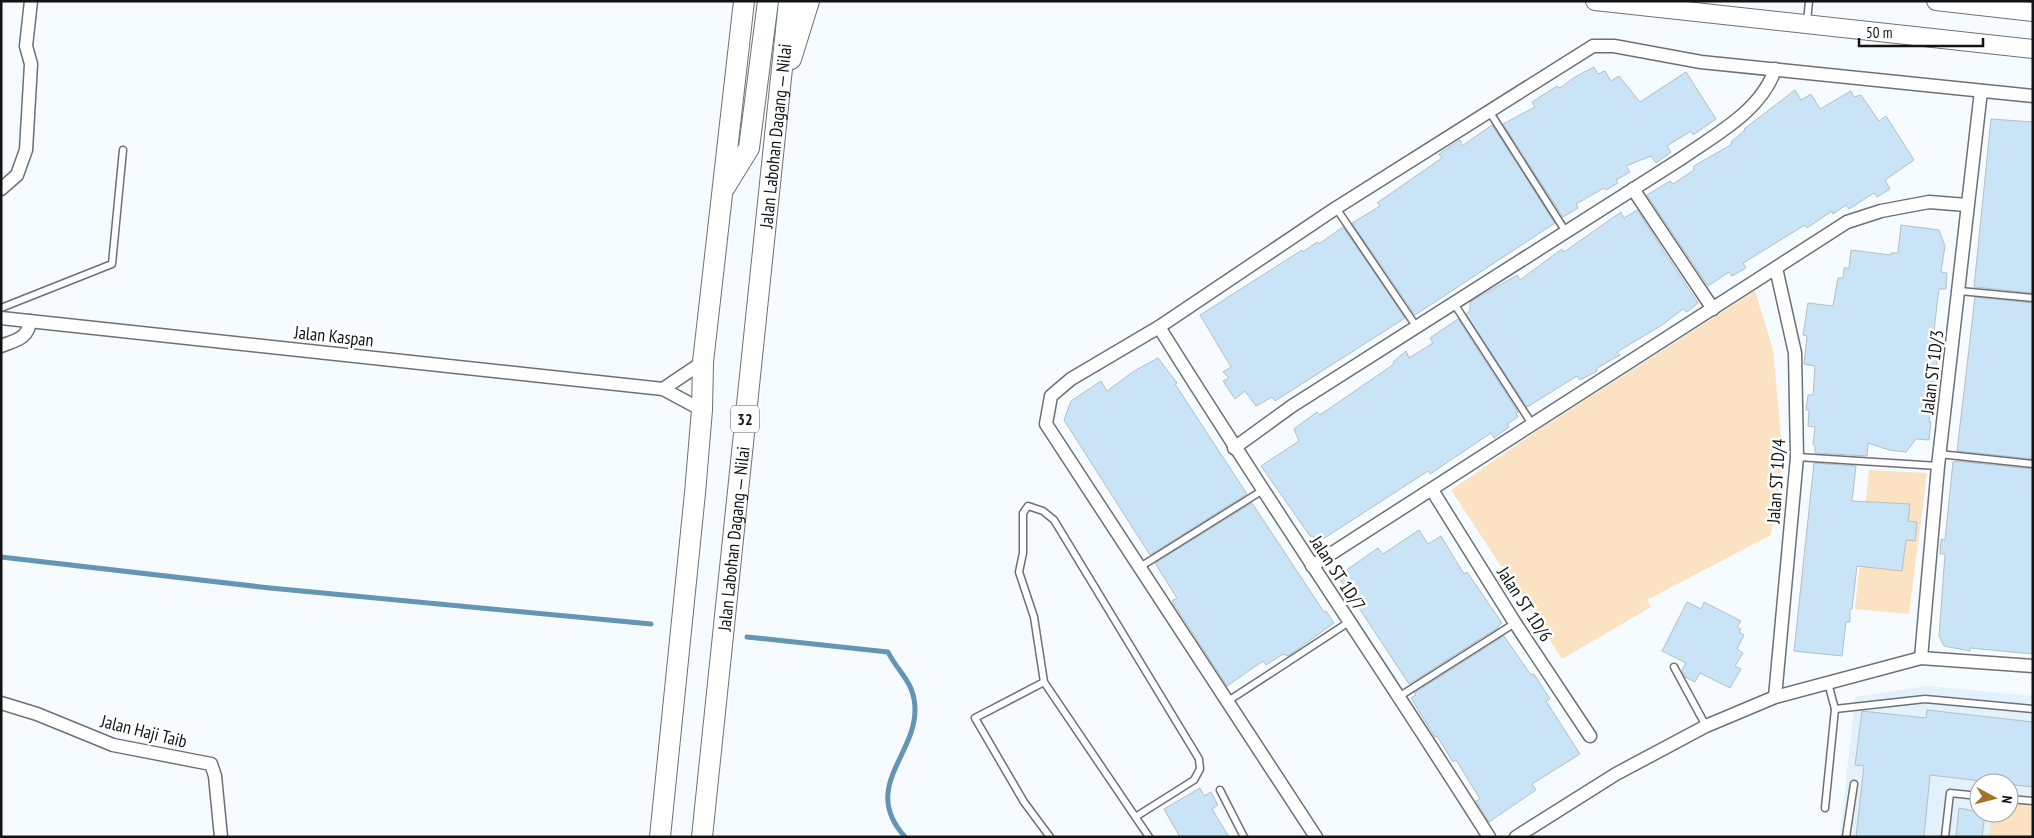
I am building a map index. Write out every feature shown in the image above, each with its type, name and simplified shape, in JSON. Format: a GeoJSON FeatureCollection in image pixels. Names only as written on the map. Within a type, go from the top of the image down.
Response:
{"type":"FeatureCollection","features":[{"type":"Feature","properties":{"kind":"main road"},"geometry":{"type":"LineString","coordinates":[[660,837],[702,410],[703,362],[711,308],[721,193],[744,1]]}},
{"type":"Feature","properties":{"kind":"main road"},"geometry":{"type":"LineString","coordinates":[[721,193],[749,148],[768,1]]}},
{"type":"Feature","properties":{"kind":"main road","name":"Jalan Labohan Dagang ‒ Nilai"},"geometry":{"type":"LineString","coordinates":[[702,837],[788,1]]}},
{"type":"Feature","properties":{"kind":"main road"},"geometry":{"type":"LineString","coordinates":[[773,152],[791,58],[809,1]]}},
{"type":"Feature","properties":{"kind":"main road"},"geometry":{"type":"LineString","coordinates":[[1595,1],[1806,26],[2033,49]]}},
{"type":"Feature","properties":{"kind":"main road"},"geometry":{"type":"LineString","coordinates":[[1936,1],[2033,12]]}},
{"type":"Feature","properties":{"kind":"street"},"geometry":{"type":"LineString","coordinates":[[1,189],[17,175],[26,150],[31,64],[26,46],[31,1]]}},
{"type":"Feature","properties":{"kind":"street"},"geometry":{"type":"LineString","coordinates":[[1316,837],[1046,424],[1051,396],[1071,379],[1159,327],[1336,208],[1593,46],[1614,46],[1701,62],[2033,96]]}},
{"type":"Feature","properties":{"kind":"street"},"geometry":{"type":"LineString","coordinates":[[1234,448],[1292,406],[1633,189],[1735,121],[1770,86],[1775,69]]}},
{"type":"Feature","properties":{"kind":"street","name":"Jalan ST 1D/3"},"geometry":{"type":"LineString","coordinates":[[1921,658],[1939,460],[1960,291],[1967,205],[1981,91]]}},
{"type":"Feature","properties":{"kind":"street"},"geometry":{"type":"LineString","coordinates":[[1633,189],[1712,309]]}},
{"type":"Feature","properties":{"kind":"street"},"geometry":{"type":"LineString","coordinates":[[1312,566],[1846,222],[1882,211],[1930,202],[1967,205]]}},
{"type":"Feature","properties":{"kind":"street","name":"Jalan ST 1D/4"},"geometry":{"type":"LineString","coordinates":[[1775,697],[1797,457],[1795,354],[1776,268]]}},
{"type":"Feature","properties":{"kind":"street","name":"Jalan Kaspan"},"geometry":{"type":"LineString","coordinates":[[1,318],[663,388]]}},
{"type":"Feature","properties":{"kind":"street"},"geometry":{"type":"LineString","coordinates":[[1,346],[24,337],[29,329],[30,321]]}},
{"type":"Feature","properties":{"kind":"street","name":"Jalan ST 1D/7"},"geometry":{"type":"LineString","coordinates":[[1159,327],[1234,448],[1400,696],[1489,837]]}},
{"type":"Feature","properties":{"kind":"street"},"geometry":{"type":"LineString","coordinates":[[702,410],[663,388],[703,362]]}},
{"type":"Feature","properties":{"kind":"street","name":"Jalan ST 1D/6"},"geometry":{"type":"LineString","coordinates":[[1432,490],[1515,623],[1590,736]]}},
{"type":"Feature","properties":{"kind":"street"},"geometry":{"type":"LineString","coordinates":[[1516,837],[1616,774],[1706,726],[1775,697],[1921,658],[2033,666]]}},
{"type":"Feature","properties":{"kind":"street","name":"Jalan Haji Taib"},"geometry":{"type":"LineString","coordinates":[[1,704],[36,714],[113,745],[211,764],[215,776],[221,837]]}},
{"type":"Feature","properties":{"kind":"lane"},"geometry":{"type":"LineString","coordinates":[[1806,26],[1809,1]]}},
{"type":"Feature","properties":{"kind":"lane"},"geometry":{"type":"LineString","coordinates":[[1490,111],[1566,232]]}},
{"type":"Feature","properties":{"kind":"lane"},"geometry":{"type":"LineString","coordinates":[[1,308],[112,264],[123,150]]}},
{"type":"Feature","properties":{"kind":"lane"},"geometry":{"type":"LineString","coordinates":[[1336,208],[1416,326]]}},
{"type":"Feature","properties":{"kind":"lane"},"geometry":{"type":"LineString","coordinates":[[1960,291],[2033,298]]}},
{"type":"Feature","properties":{"kind":"lane"},"geometry":{"type":"LineString","coordinates":[[1453,302],[1532,424]]}},
{"type":"Feature","properties":{"kind":"lane"},"geometry":{"type":"LineString","coordinates":[[1797,457],[2033,464]]}},
{"type":"Feature","properties":{"kind":"lane"},"geometry":{"type":"LineString","coordinates":[[1140,567],[1263,490]]}},
{"type":"Feature","properties":{"kind":"lane"},"geometry":{"type":"LineString","coordinates":[[1137,816],[1194,780],[1200,769],[1199,759],[1054,520],[1043,511],[1028,506],[1023,513],[1023,553],[1019,572],[1034,617],[1044,682],[1137,816],[1149,837]]}},
{"type":"Feature","properties":{"kind":"lane"},"geometry":{"type":"LineString","coordinates":[[1228,701],[1349,622]]}},
{"type":"Feature","properties":{"kind":"lane"},"geometry":{"type":"LineString","coordinates":[[1400,696],[1515,623]]}},
{"type":"Feature","properties":{"kind":"lane"},"geometry":{"type":"LineString","coordinates":[[1674,667],[1706,726]]}},
{"type":"Feature","properties":{"kind":"lane"},"geometry":{"type":"LineString","coordinates":[[1044,682],[975,718],[1024,802],[1050,837]]}},
{"type":"Feature","properties":{"kind":"lane"},"geometry":{"type":"LineString","coordinates":[[1825,808],[1835,709],[1827,682]]}},
{"type":"Feature","properties":{"kind":"lane"},"geometry":{"type":"LineString","coordinates":[[1835,709],[1924,699],[2033,709]]}},
{"type":"Feature","properties":{"kind":"lane"},"geometry":{"type":"LineString","coordinates":[[1846,837],[1854,784]]}},
{"type":"Feature","properties":{"kind":"lane"},"geometry":{"type":"LineString","coordinates":[[1220,790],[1244,837]]}},
{"type":"Feature","properties":{"kind":"lane"},"geometry":{"type":"LineString","coordinates":[[1946,837],[1950,793],[1969,795]]}},
{"type":"Feature","properties":{"kind":"lane"},"geometry":{"type":"LineString","coordinates":[[2019,800],[2033,801]]}},
{"type":"Feature","properties":{"kind":"shaded area"},"geometry":{"type":"Polygon","coordinates":[[[1755,291],[1773,349],[1783,459],[1771,535],[1647,600],[1651,607],[1562,659],[1451,490],[1537,431],[1755,291]]]}},
{"type":"Feature","properties":{"kind":"shaded area"},"geometry":{"type":"Polygon","coordinates":[[[1869,470],[1927,473],[1909,614],[1855,609],[1869,470]]]}},
{"type":"Feature","properties":{"kind":"shaded area"},"geometry":{"type":"Polygon","coordinates":[[[1927,686],[2033,696],[2033,837],[1840,837],[1855,697],[1927,686]]]}},
{"type":"Feature","properties":{"kind":"shaded area"},"geometry":{"type":"Polygon","coordinates":[[[2019,803],[2033,805],[2033,837],[1989,837],[1991,823],[2019,823],[2019,803]]]}},
{"type":"Feature","properties":{"kind":"building"},"geometry":{"type":"Polygon","coordinates":[[[1594,67],[1598,74],[1605,71],[1611,81],[1619,76],[1640,102],[1686,72],[1716,119],[1693,135],[1691,131],[1667,146],[1671,152],[1656,163],[1651,156],[1626,166],[1630,172],[1616,180],[1618,183],[1606,190],[1604,188],[1576,204],[1578,208],[1563,217],[1503,124],[1535,107],[1532,102],[1557,86],[1560,88],[1594,67]]]}},
{"type":"Feature","properties":{"kind":"building"},"geometry":{"type":"Polygon","coordinates":[[[1795,90],[1801,100],[1811,94],[1820,109],[1851,91],[1854,97],[1861,95],[1879,121],[1886,116],[1914,160],[1885,180],[1890,189],[1877,197],[1874,193],[1849,209],[1846,205],[1833,214],[1832,211],[1807,228],[1805,225],[1743,263],[1746,268],[1732,276],[1729,272],[1708,286],[1647,195],[1670,181],[1673,184],[1694,170],[1694,166],[1732,144],[1731,142],[1744,129],[1795,90]]]}},
{"type":"Feature","properties":{"kind":"building"},"geometry":{"type":"Polygon","coordinates":[[[1991,119],[2033,122],[2033,293],[1974,287],[1991,119]]]}},
{"type":"Feature","properties":{"kind":"building"},"geometry":{"type":"Polygon","coordinates":[[[1492,125],[1555,223],[1415,315],[1352,223],[1380,206],[1377,203],[1442,158],[1439,154],[1460,140],[1462,146],[1492,125]]]}},
{"type":"Feature","properties":{"kind":"building"},"geometry":{"type":"Polygon","coordinates":[[[1637,210],[1698,303],[1687,312],[1683,309],[1662,325],[1617,352],[1620,355],[1597,368],[1597,371],[1580,380],[1577,376],[1527,407],[1466,314],[1470,311],[1470,302],[1517,275],[1520,280],[1562,249],[1564,252],[1621,212],[1624,218],[1637,210]]]}},
{"type":"Feature","properties":{"kind":"building"},"geometry":{"type":"Polygon","coordinates":[[[1901,225],[1939,230],[1945,246],[1941,272],[1947,273],[1946,289],[1939,289],[1934,330],[1941,331],[1929,422],[1931,422],[1929,440],[1916,439],[1906,452],[1889,450],[1868,443],[1867,456],[1815,453],[1815,446],[1813,444],[1815,427],[1808,426],[1809,410],[1806,410],[1808,395],[1813,395],[1815,366],[1804,364],[1807,336],[1803,335],[1808,303],[1833,306],[1838,278],[1843,278],[1844,268],[1849,268],[1851,250],[1891,255],[1891,253],[1898,253],[1901,225]]]}},
{"type":"Feature","properties":{"kind":"building"},"geometry":{"type":"Polygon","coordinates":[[[1343,227],[1405,318],[1275,401],[1272,397],[1256,406],[1245,391],[1235,399],[1223,381],[1229,378],[1223,372],[1231,367],[1200,315],[1302,250],[1303,252],[1317,242],[1319,244],[1343,227]]]}},
{"type":"Feature","properties":{"kind":"building"},"geometry":{"type":"Polygon","coordinates":[[[1975,297],[2033,303],[2033,459],[1957,451],[1975,297]]]}},
{"type":"Feature","properties":{"kind":"building"},"geometry":{"type":"Polygon","coordinates":[[[1458,319],[1518,412],[1516,413],[1518,417],[1507,424],[1509,427],[1494,438],[1491,433],[1430,474],[1428,471],[1323,539],[1310,536],[1261,466],[1299,441],[1294,429],[1317,412],[1320,415],[1394,364],[1393,362],[1406,351],[1409,358],[1433,343],[1430,338],[1458,319]]]}},
{"type":"Feature","properties":{"kind":"building"},"geometry":{"type":"Polygon","coordinates":[[[1158,358],[1177,383],[1175,384],[1247,494],[1150,555],[1064,420],[1071,401],[1101,381],[1107,391],[1134,371],[1158,358]]]}},
{"type":"Feature","properties":{"kind":"building"},"geometry":{"type":"Polygon","coordinates":[[[1953,462],[2033,469],[2033,654],[1970,648],[1970,651],[1944,646],[1939,636],[1945,554],[1940,554],[1941,539],[1945,540],[1953,462]]]}},
{"type":"Feature","properties":{"kind":"building"},"geometry":{"type":"Polygon","coordinates":[[[1814,463],[1856,466],[1852,501],[1910,504],[1908,521],[1917,522],[1915,541],[1906,540],[1902,571],[1857,566],[1852,609],[1850,609],[1850,622],[1846,622],[1842,656],[1794,651],[1814,463]]]}},
{"type":"Feature","properties":{"kind":"building"},"geometry":{"type":"Polygon","coordinates":[[[1252,503],[1324,612],[1326,611],[1334,623],[1288,656],[1283,654],[1266,665],[1263,661],[1227,686],[1172,601],[1177,598],[1155,563],[1252,503]]]}},
{"type":"Feature","properties":{"kind":"building"},"geometry":{"type":"Polygon","coordinates":[[[1419,530],[1428,544],[1441,536],[1464,574],[1467,572],[1502,623],[1499,627],[1409,684],[1338,576],[1378,548],[1383,554],[1419,530]]]}},
{"type":"Feature","properties":{"kind":"building"},"geometry":{"type":"Polygon","coordinates":[[[1687,602],[1701,609],[1704,602],[1741,621],[1737,627],[1741,629],[1739,632],[1744,635],[1737,649],[1743,653],[1735,666],[1741,669],[1730,688],[1700,673],[1695,682],[1685,677],[1682,670],[1686,663],[1662,651],[1687,602]]]}},
{"type":"Feature","properties":{"kind":"building"},"geometry":{"type":"Polygon","coordinates":[[[1504,636],[1531,675],[1534,674],[1550,699],[1546,701],[1580,754],[1532,784],[1536,790],[1489,822],[1476,801],[1480,799],[1456,760],[1453,762],[1411,698],[1416,695],[1414,693],[1504,636]]]}},
{"type":"Feature","properties":{"kind":"building"},"geometry":{"type":"Polygon","coordinates":[[[1927,710],[2033,722],[2033,787],[2019,785],[2019,773],[1969,773],[1969,780],[1930,775],[1924,837],[1856,837],[1864,766],[1855,765],[1862,711],[1926,718],[1927,710]]]}},
{"type":"Feature","properties":{"kind":"building"},"geometry":{"type":"Polygon","coordinates":[[[1200,788],[1204,796],[1211,792],[1218,805],[1212,809],[1229,837],[1180,837],[1164,809],[1200,788]]]}},
{"type":"Feature","properties":{"kind":"building"},"geometry":{"type":"Polygon","coordinates":[[[1959,808],[1969,810],[1969,823],[1984,823],[1982,837],[1956,837],[1959,808]]]}},
{"type":"Feature","properties":{"kind":"waterway"},"geometry":{"type":"LineString","coordinates":[[1,557],[270,588],[651,624]]}},
{"type":"Feature","properties":{"kind":"waterway"},"geometry":{"type":"LineString","coordinates":[[747,637],[888,652],[909,685],[915,710],[913,727],[889,787],[888,803],[893,819],[905,837]]}}]}
